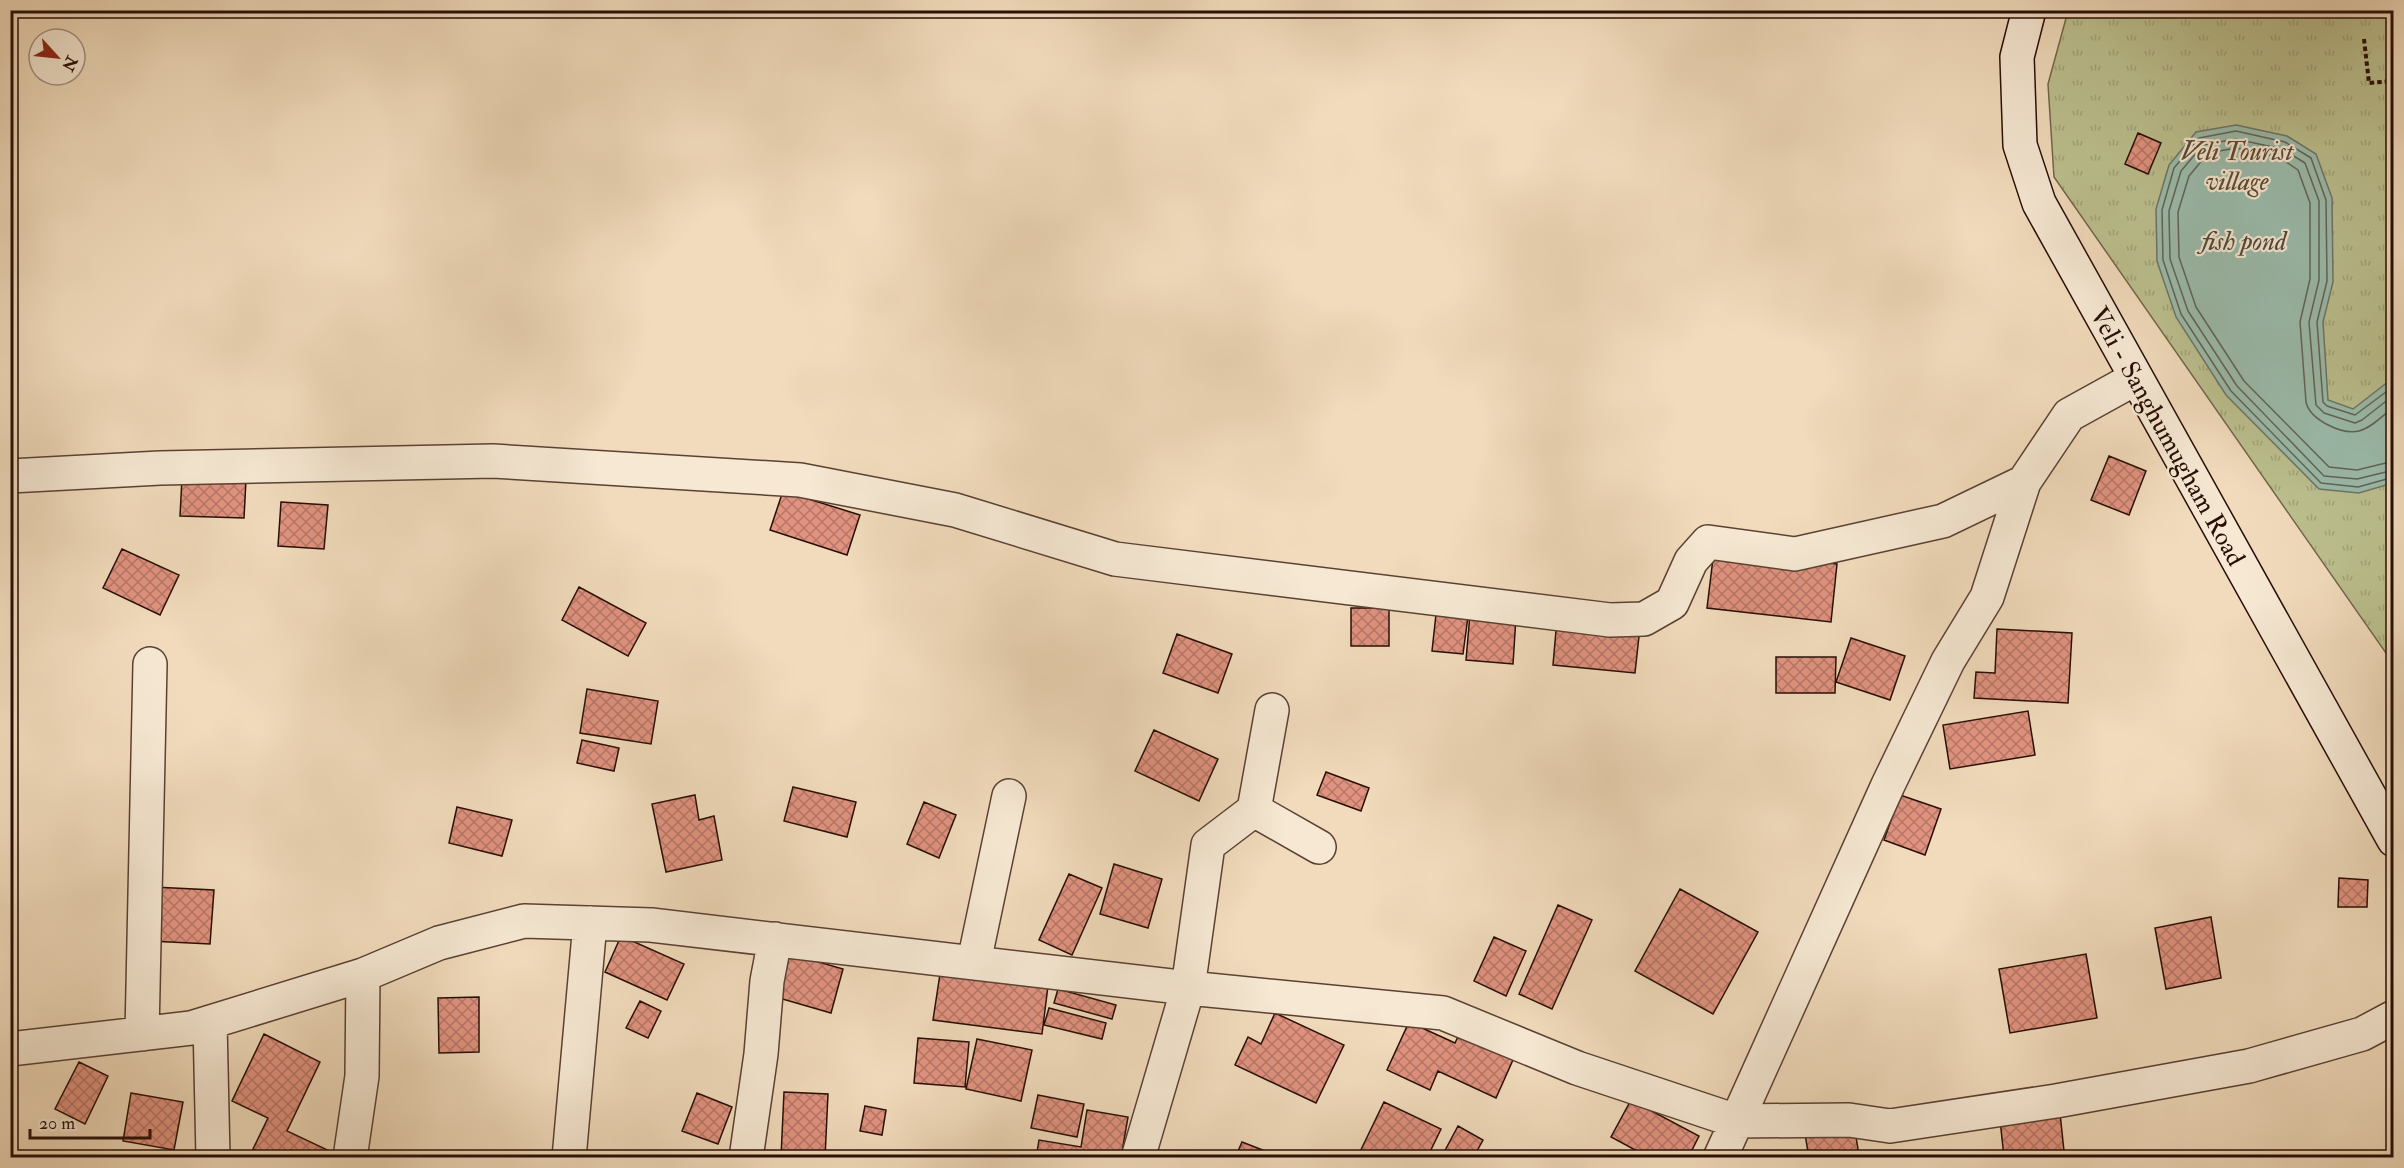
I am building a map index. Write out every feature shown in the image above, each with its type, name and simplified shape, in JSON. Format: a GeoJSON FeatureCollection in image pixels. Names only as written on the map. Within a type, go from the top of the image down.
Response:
{"type":"FeatureCollection","features":[{"type":"Feature","properties":{"kind":"street","name":"Veli - Sanghumugham Road"},"geometry":{"type":"LineString","coordinates":[[2029,10],[2017,57],[2020,145],[2039,203],[2394,840]]}},
{"type":"Feature","properties":{"kind":"street"},"geometry":{"type":"LineString","coordinates":[[1720,1158],[1888,785],[1948,661],[1987,597],[2024,483],[2069,415],[2136,378]]}},
{"type":"Feature","properties":{"kind":"street"},"geometry":{"type":"LineString","coordinates":[[10,476],[160,468],[493,461],[800,480],[955,510],[1115,559],[1610,620],[1644,619],[1671,603],[1691,561],[1708,542],[1795,554],[1942,521],[2024,483]]}},
{"type":"Feature","properties":{"kind":"street"},"geometry":{"type":"LineString","coordinates":[[142,1034],[150,664]]}},
{"type":"Feature","properties":{"kind":"street"},"geometry":{"type":"LineString","coordinates":[[1138,1158],[1188,988],[1208,845],[1254,810],[1272,710]]}},
{"type":"Feature","properties":{"kind":"street"},"geometry":{"type":"LineString","coordinates":[[974,962],[1009,796]]}},
{"type":"Feature","properties":{"kind":"street"},"geometry":{"type":"LineString","coordinates":[[1254,810],[1319,847]]}},
{"type":"Feature","properties":{"kind":"street"},"geometry":{"type":"LineString","coordinates":[[10,1049],[191,1028],[363,975],[439,943],[524,921],[651,925],[1188,988],[1443,1013],[1577,1068],[1736,1121],[1850,1120],[1890,1125],[2056,1101],[2249,1066],[2362,1034],[2394,1017]]}},
{"type":"Feature","properties":{"kind":"street"},"geometry":{"type":"LineString","coordinates":[[569,1158],[590,923]]}},
{"type":"Feature","properties":{"kind":"street"},"geometry":{"type":"LineString","coordinates":[[746,1158],[761,1054],[767,981],[775,939]]}},
{"type":"Feature","properties":{"kind":"street"},"geometry":{"type":"LineString","coordinates":[[350,1158],[362,1076],[363,975]]}},
{"type":"Feature","properties":{"kind":"street"},"geometry":{"type":"LineString","coordinates":[[210,1022],[213,1158]]}},
{"type":"Feature","properties":{"kind":"path"},"geometry":{"type":"LineString","coordinates":[[2364,39],[2369,83],[2394,81]]}},
{"type":"Feature","properties":{"kind":"green space","name":"Veli Tourist village"},"geometry":{"type":"Polygon","coordinates":[[[2068,11],[2393,11],[2394,651],[2388,656],[2054,177],[2048,84],[2068,11]]]}},
{"type":"Feature","properties":{"kind":"water","name":"fish pond"},"geometry":{"type":"Polygon","coordinates":[[[2236,125],[2287,136],[2316,154],[2332,198],[2333,282],[2323,322],[2328,400],[2353,409],[2393,378],[2393,483],[2359,493],[2319,489],[2226,395],[2176,317],[2157,261],[2156,209],[2169,165],[2196,132],[2236,125]]]}},
{"type":"Feature","properties":{"kind":"building"},"geometry":{"type":"Polygon","coordinates":[[[2138,133],[2161,143],[2148,174],[2125,164],[2138,133]]]}},
{"type":"Feature","properties":{"kind":"building"},"geometry":{"type":"Polygon","coordinates":[[[2109,456],[2146,471],[2129,515],[2091,500],[2109,456]]]}},
{"type":"Feature","properties":{"kind":"building"},"geometry":{"type":"Polygon","coordinates":[[[182,478],[246,480],[244,518],[180,516],[182,478]]]}},
{"type":"Feature","properties":{"kind":"building"},"geometry":{"type":"Polygon","coordinates":[[[783,491],[860,515],[847,555],[770,530],[783,491]]]}},
{"type":"Feature","properties":{"kind":"building"},"geometry":{"type":"Polygon","coordinates":[[[281,502],[328,505],[324,549],[278,546],[281,502]]]}},
{"type":"Feature","properties":{"kind":"building"},"geometry":{"type":"Polygon","coordinates":[[[122,549],[179,575],[160,615],[103,588],[122,549]]]}},
{"type":"Feature","properties":{"kind":"building"},"geometry":{"type":"Polygon","coordinates":[[[1714,550],[1837,564],[1831,622],[1707,608],[1714,550]]]}},
{"type":"Feature","properties":{"kind":"building"},"geometry":{"type":"Polygon","coordinates":[[[579,587],[646,623],[628,656],[562,620],[579,587]]]}},
{"type":"Feature","properties":{"kind":"building"},"geometry":{"type":"Polygon","coordinates":[[[1437,605],[1469,609],[1463,654],[1432,651],[1437,605]]]}},
{"type":"Feature","properties":{"kind":"building"},"geometry":{"type":"Polygon","coordinates":[[[1351,608],[1389,608],[1389,646],[1351,646],[1351,608]]]}},
{"type":"Feature","properties":{"kind":"building"},"geometry":{"type":"Polygon","coordinates":[[[1470,614],[1516,617],[1513,664],[1466,660],[1470,614]]]}},
{"type":"Feature","properties":{"kind":"building"},"geometry":{"type":"Polygon","coordinates":[[[1557,619],[1640,627],[1635,673],[1553,665],[1557,619]]]}},
{"type":"Feature","properties":{"kind":"building"},"geometry":{"type":"Polygon","coordinates":[[[1997,629],[2072,633],[2068,703],[1974,698],[1976,672],[1995,673],[1997,629]]]}},
{"type":"Feature","properties":{"kind":"building"},"geometry":{"type":"Polygon","coordinates":[[[1177,634],[1232,654],[1218,693],[1163,673],[1177,634]]]}},
{"type":"Feature","properties":{"kind":"building"},"geometry":{"type":"Polygon","coordinates":[[[1851,638],[1905,656],[1890,700],[1836,682],[1851,638]]]}},
{"type":"Feature","properties":{"kind":"building"},"geometry":{"type":"Polygon","coordinates":[[[1776,657],[1836,657],[1835,693],[1776,693],[1776,657]]]}},
{"type":"Feature","properties":{"kind":"building"},"geometry":{"type":"Polygon","coordinates":[[[587,689],[658,701],[651,744],[580,733],[587,689]]]}},
{"type":"Feature","properties":{"kind":"building"},"geometry":{"type":"Polygon","coordinates":[[[2028,711],[2035,755],[1950,769],[1943,725],[2028,711]]]}},
{"type":"Feature","properties":{"kind":"building"},"geometry":{"type":"Polygon","coordinates":[[[1154,730],[1218,759],[1199,801],[1135,771],[1154,730]]]}},
{"type":"Feature","properties":{"kind":"building"},"geometry":{"type":"Polygon","coordinates":[[[582,740],[619,748],[614,771],[577,763],[582,740]]]}},
{"type":"Feature","properties":{"kind":"building"},"geometry":{"type":"Polygon","coordinates":[[[1326,772],[1369,788],[1361,811],[1317,795],[1326,772]]]}},
{"type":"Feature","properties":{"kind":"building"},"geometry":{"type":"Polygon","coordinates":[[[793,787],[856,802],[847,837],[784,821],[793,787]]]}},
{"type":"Feature","properties":{"kind":"building"},"geometry":{"type":"Polygon","coordinates":[[[695,795],[699,820],[714,816],[722,860],[666,872],[652,804],[695,795]]]}},
{"type":"Feature","properties":{"kind":"building"},"geometry":{"type":"Polygon","coordinates":[[[1900,795],[1941,809],[1925,855],[1884,840],[1900,795]]]}},
{"type":"Feature","properties":{"kind":"building"},"geometry":{"type":"Polygon","coordinates":[[[924,802],[956,815],[939,858],[907,844],[924,802]]]}},
{"type":"Feature","properties":{"kind":"building"},"geometry":{"type":"Polygon","coordinates":[[[457,807],[512,820],[502,856],[449,843],[457,807]]]}},
{"type":"Feature","properties":{"kind":"building"},"geometry":{"type":"Polygon","coordinates":[[[1114,864],[1162,879],[1148,928],[1100,914],[1114,864]]]}},
{"type":"Feature","properties":{"kind":"building"},"geometry":{"type":"Polygon","coordinates":[[[1069,874],[1102,888],[1072,955],[1039,940],[1069,874]]]}},
{"type":"Feature","properties":{"kind":"building"},"geometry":{"type":"Polygon","coordinates":[[[2339,878],[2368,880],[2367,907],[2338,907],[2339,878]]]}},
{"type":"Feature","properties":{"kind":"building"},"geometry":{"type":"Polygon","coordinates":[[[153,887],[214,890],[210,944],[150,941],[153,887]]]}},
{"type":"Feature","properties":{"kind":"building"},"geometry":{"type":"Polygon","coordinates":[[[1680,889],[1758,932],[1713,1014],[1635,971],[1680,889]]]}},
{"type":"Feature","properties":{"kind":"building"},"geometry":{"type":"Polygon","coordinates":[[[1558,905],[1592,920],[1552,1009],[1519,994],[1558,905]]]}},
{"type":"Feature","properties":{"kind":"building"},"geometry":{"type":"Polygon","coordinates":[[[2211,917],[2221,978],[2166,989],[2155,928],[2211,917]]]}},
{"type":"Feature","properties":{"kind":"building"},"geometry":{"type":"Polygon","coordinates":[[[621,936],[684,964],[667,1000],[605,972],[621,936]]]}},
{"type":"Feature","properties":{"kind":"building"},"geometry":{"type":"Polygon","coordinates":[[[1494,937],[1526,951],[1506,996],[1474,981],[1494,937]]]}},
{"type":"Feature","properties":{"kind":"building"},"geometry":{"type":"Polygon","coordinates":[[[784,952],[843,969],[831,1013],[772,996],[784,952]]]}},
{"type":"Feature","properties":{"kind":"building"},"geometry":{"type":"Polygon","coordinates":[[[2086,954],[2097,1018],[2010,1033],[1999,969],[2086,954]]]}},
{"type":"Feature","properties":{"kind":"building"},"geometry":{"type":"Polygon","coordinates":[[[940,974],[1048,986],[1042,1034],[933,1020],[940,974]]]}},
{"type":"Feature","properties":{"kind":"building"},"geometry":{"type":"Polygon","coordinates":[[[1058,989],[1116,1005],[1112,1019],[1054,1003],[1058,989]]]}},
{"type":"Feature","properties":{"kind":"building"},"geometry":{"type":"Polygon","coordinates":[[[479,997],[479,1052],[439,1053],[438,998],[479,997]]]}},
{"type":"Feature","properties":{"kind":"building"},"geometry":{"type":"Polygon","coordinates":[[[640,1001],[661,1011],[648,1038],[626,1028],[640,1001]]]}},
{"type":"Feature","properties":{"kind":"building"},"geometry":{"type":"Polygon","coordinates":[[[1049,1008],[1106,1023],[1102,1039],[1044,1025],[1049,1008]]]}},
{"type":"Feature","properties":{"kind":"building"},"geometry":{"type":"Polygon","coordinates":[[[1275,1013],[1344,1045],[1316,1103],[1235,1065],[1248,1037],[1261,1044],[1275,1013]]]}},
{"type":"Feature","properties":{"kind":"building"},"geometry":{"type":"Polygon","coordinates":[[[1409,1022],[1455,1043],[1462,1028],[1516,1053],[1496,1098],[1438,1071],[1430,1090],[1387,1070],[1409,1022]]]}},
{"type":"Feature","properties":{"kind":"building"},"geometry":{"type":"Polygon","coordinates":[[[264,1034],[320,1062],[287,1131],[336,1154],[334,1158],[272,1158],[253,1149],[268,1118],[232,1101],[264,1034]]]}},
{"type":"Feature","properties":{"kind":"building"},"geometry":{"type":"Polygon","coordinates":[[[918,1038],[969,1042],[965,1087],[914,1083],[918,1038]]]}},
{"type":"Feature","properties":{"kind":"building"},"geometry":{"type":"Polygon","coordinates":[[[977,1039],[1032,1050],[1021,1101],[966,1089],[977,1039]]]}},
{"type":"Feature","properties":{"kind":"building"},"geometry":{"type":"Polygon","coordinates":[[[79,1062],[108,1076],[85,1124],[55,1109],[79,1062]]]}},
{"type":"Feature","properties":{"kind":"building"},"geometry":{"type":"Polygon","coordinates":[[[784,1092],[828,1094],[825,1158],[781,1157],[784,1092]]]}},
{"type":"Feature","properties":{"kind":"building"},"geometry":{"type":"Polygon","coordinates":[[[131,1093],[183,1102],[174,1150],[123,1141],[131,1093]]]}},
{"type":"Feature","properties":{"kind":"building"},"geometry":{"type":"Polygon","coordinates":[[[697,1093],[732,1107],[718,1144],[682,1131],[697,1093]]]}},
{"type":"Feature","properties":{"kind":"building"},"geometry":{"type":"Polygon","coordinates":[[[1038,1095],[1084,1104],[1077,1137],[1031,1128],[1038,1095]]]}},
{"type":"Feature","properties":{"kind":"building"},"geometry":{"type":"Polygon","coordinates":[[[1631,1100],[1699,1136],[1688,1158],[1650,1158],[1611,1137],[1631,1100]]]}},
{"type":"Feature","properties":{"kind":"building"},"geometry":{"type":"Polygon","coordinates":[[[1384,1102],[1441,1129],[1427,1158],[1357,1158],[1384,1102]]]}},
{"type":"Feature","properties":{"kind":"building"},"geometry":{"type":"Polygon","coordinates":[[[865,1106],[886,1110],[882,1135],[860,1131],[865,1106]]]}},
{"type":"Feature","properties":{"kind":"building"},"geometry":{"type":"Polygon","coordinates":[[[1087,1110],[1128,1117],[1121,1158],[1036,1158],[1039,1140],[1081,1147],[1087,1110]]]}},
{"type":"Feature","properties":{"kind":"building"},"geometry":{"type":"Polygon","coordinates":[[[2060,1113],[2064,1151],[2004,1157],[2000,1120],[2060,1113]]]}},
{"type":"Feature","properties":{"kind":"building"},"geometry":{"type":"Polygon","coordinates":[[[1854,1125],[1859,1155],[1842,1158],[1809,1158],[1805,1134],[1854,1125]]]}},
{"type":"Feature","properties":{"kind":"building"},"geometry":{"type":"Polygon","coordinates":[[[1458,1126],[1483,1140],[1473,1158],[1441,1158],[1458,1126]]]}},
{"type":"Feature","properties":{"kind":"building"},"geometry":{"type":"Polygon","coordinates":[[[1242,1142],[1273,1154],[1271,1158],[1235,1158],[1242,1142]]]}},
{"type":"Feature","properties":{"kind":"building"},"geometry":{"type":"Polygon","coordinates":[[[1937,1152],[1938,1158],[1894,1158],[1937,1152]]]}}]}
